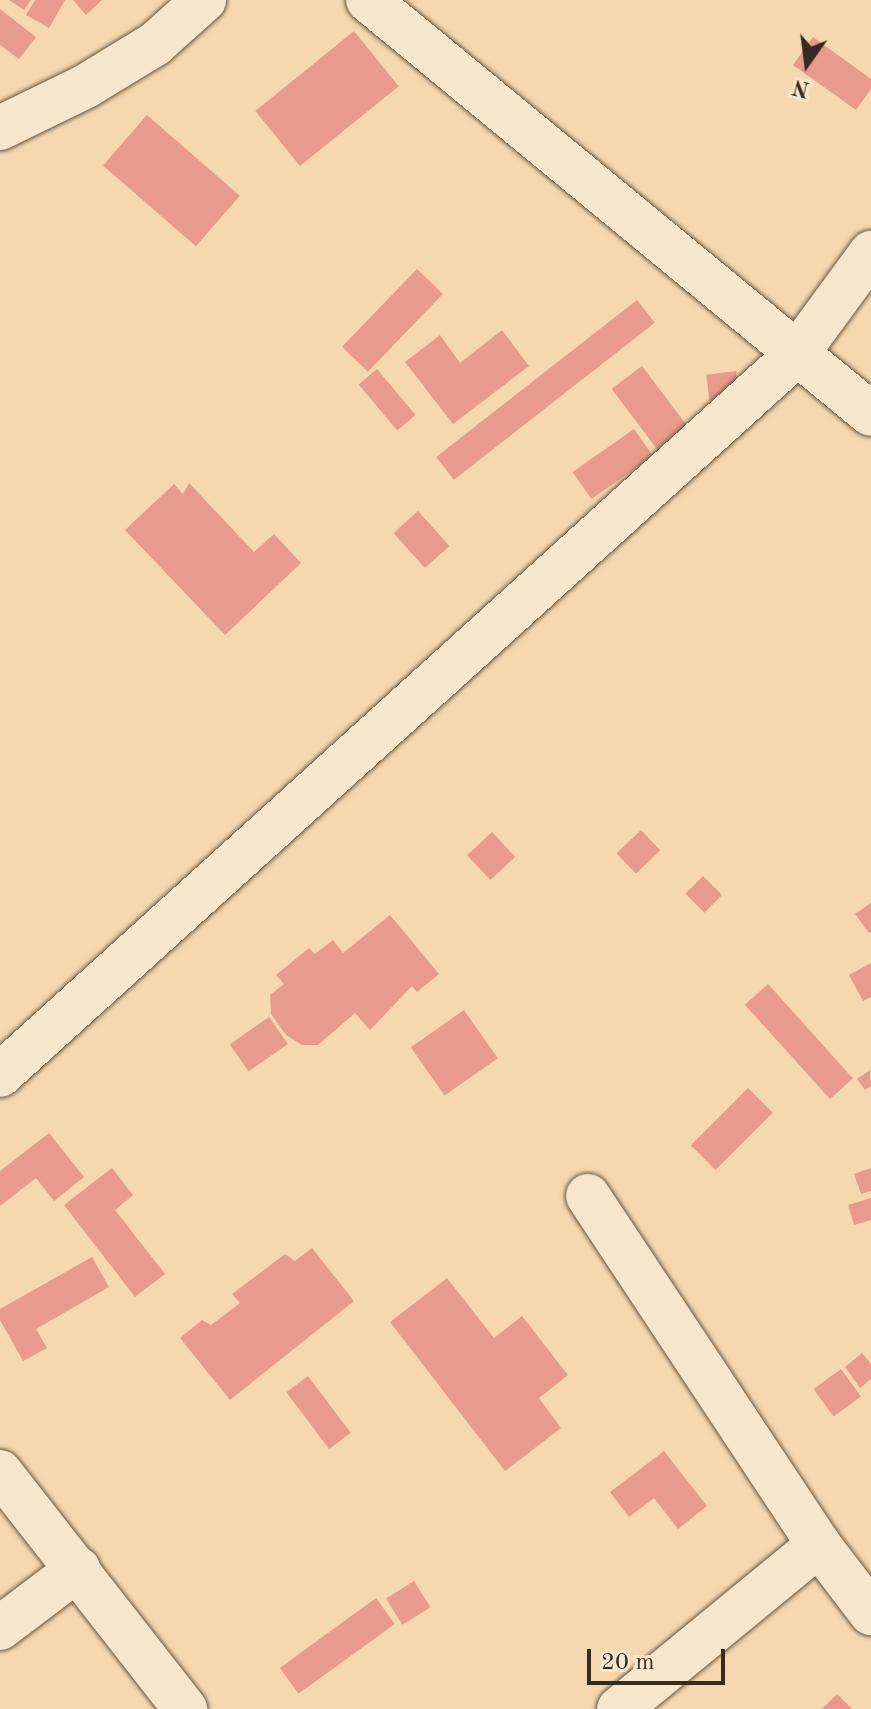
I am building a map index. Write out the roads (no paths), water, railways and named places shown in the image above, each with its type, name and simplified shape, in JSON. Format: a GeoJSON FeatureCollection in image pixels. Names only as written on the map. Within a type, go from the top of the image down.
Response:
{"type":"FeatureCollection","features":[{"type":"Feature","properties":{"kind":"street"},"geometry":{"type":"LineString","coordinates":[[0,128],[86,86],[144,51],[204,0]]}},
{"type":"Feature","properties":{"kind":"street"},"geometry":{"type":"LineString","coordinates":[[368,0],[871,414]]}},
{"type":"Feature","properties":{"kind":"street"},"geometry":{"type":"LineString","coordinates":[[0,1075],[796,355],[871,253]]}},
{"type":"Feature","properties":{"kind":"street"},"geometry":{"type":"LineString","coordinates":[[588,1196],[819,1545],[871,1613]]}},
{"type":"Feature","properties":{"kind":"street"},"geometry":{"type":"LineString","coordinates":[[0,1472],[185,1709]]}},
{"type":"Feature","properties":{"kind":"street"},"geometry":{"type":"LineString","coordinates":[[619,1709],[819,1545]]}},
{"type":"Feature","properties":{"kind":"street"},"geometry":{"type":"LineString","coordinates":[[0,1628],[78,1569]]}}]}
